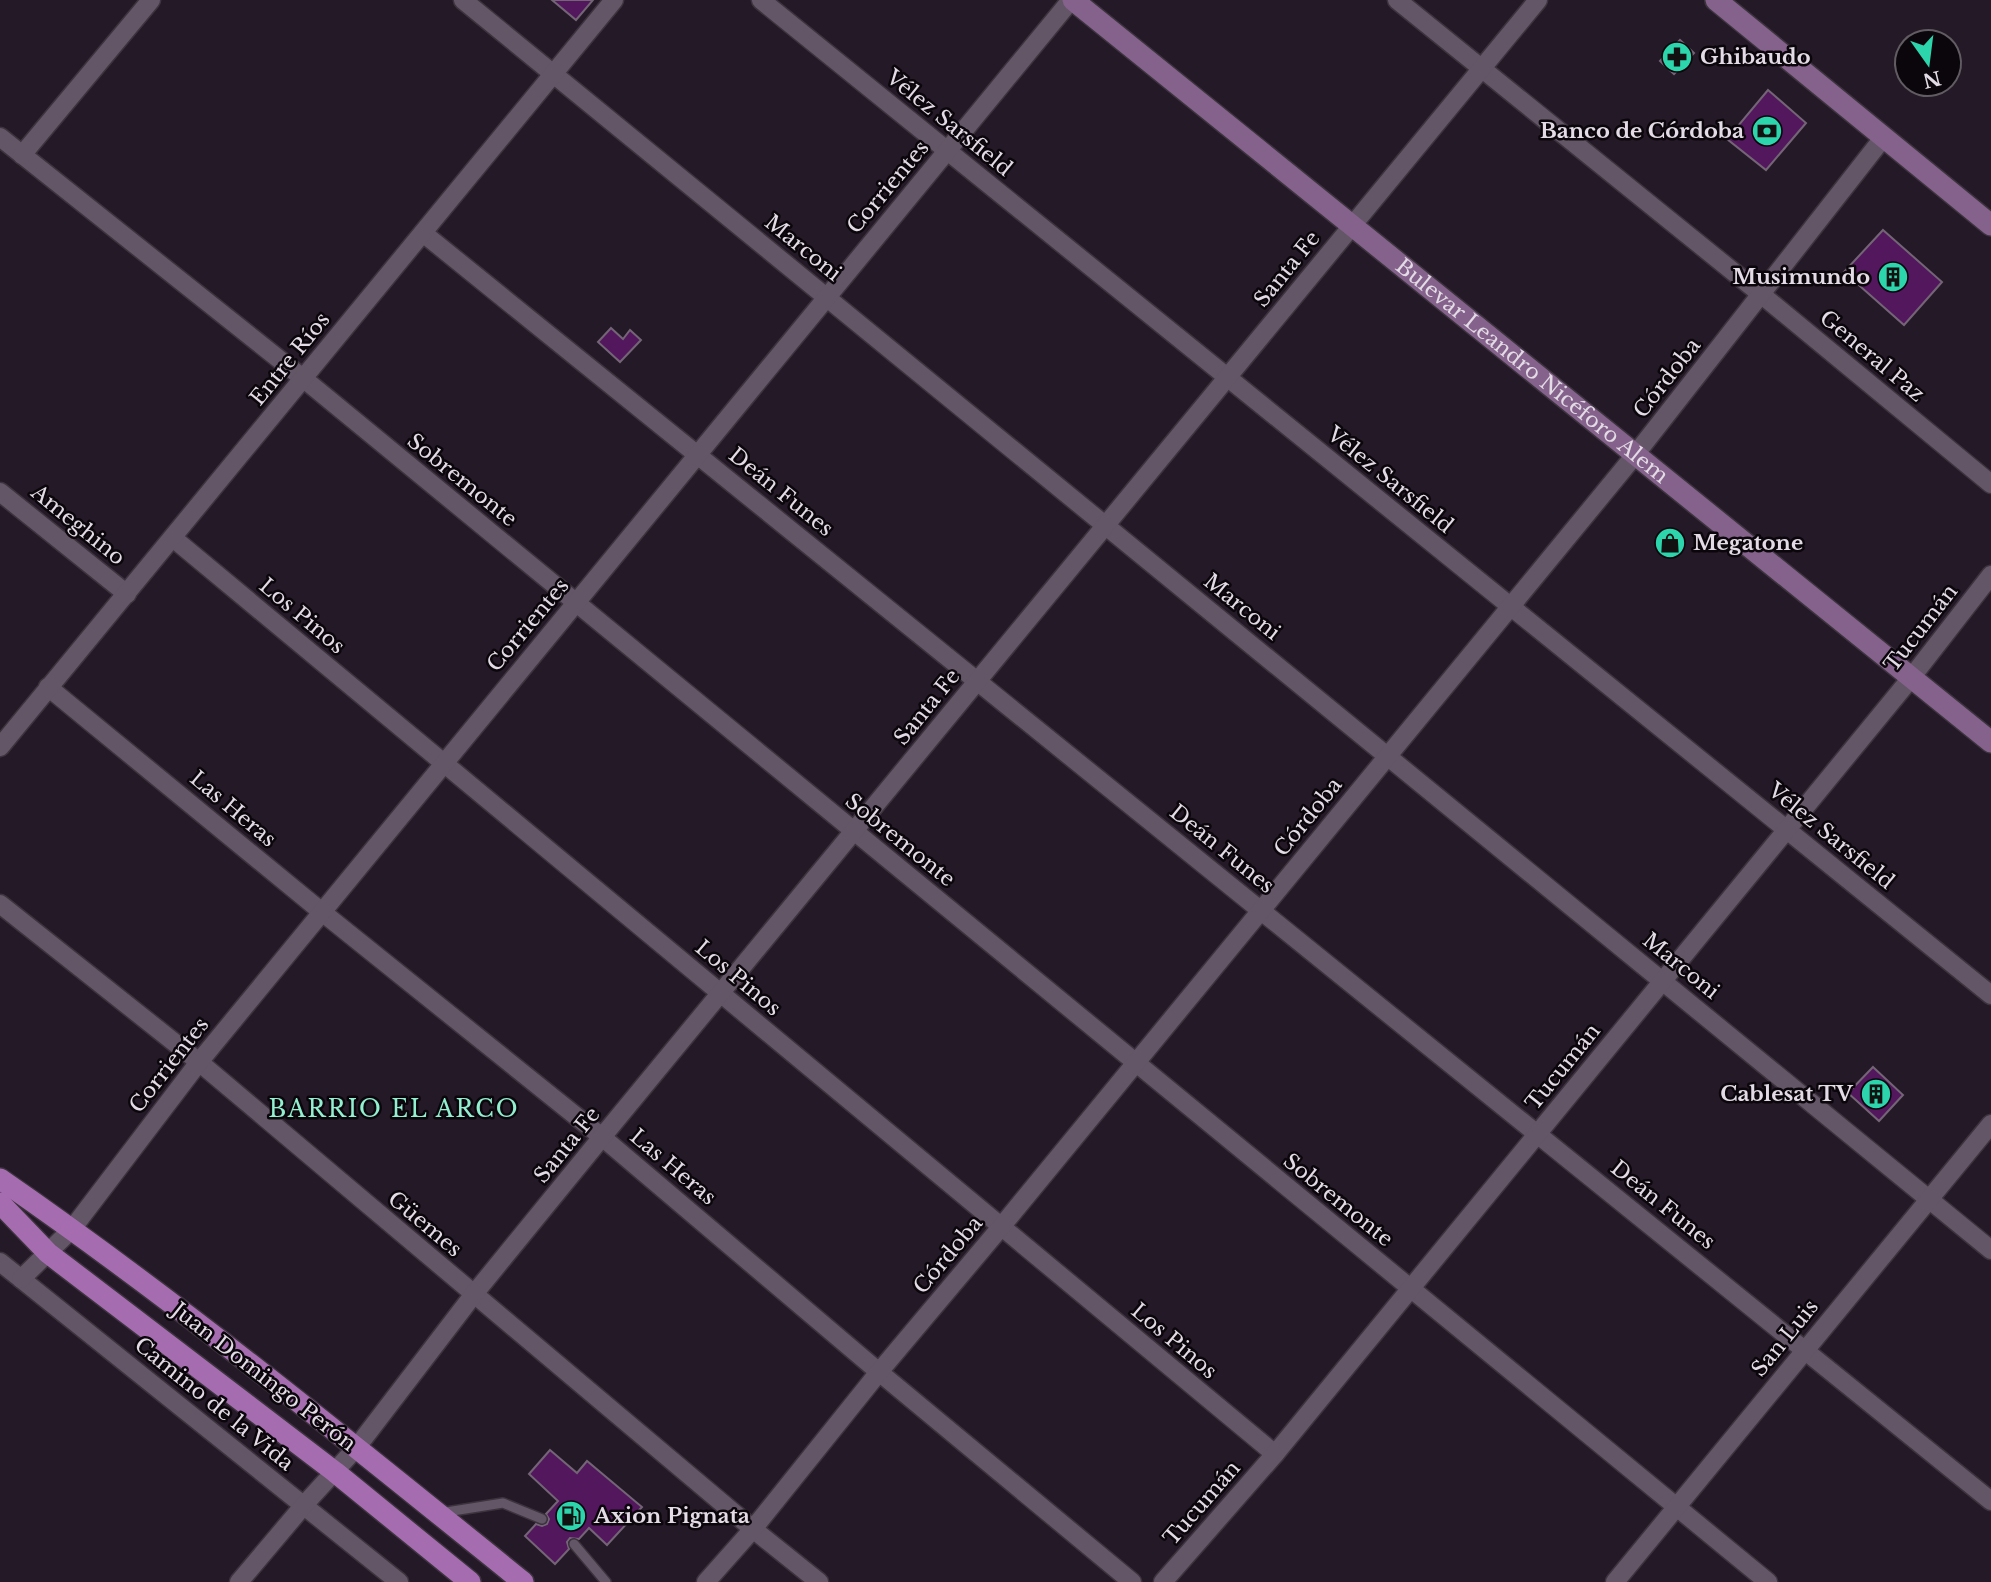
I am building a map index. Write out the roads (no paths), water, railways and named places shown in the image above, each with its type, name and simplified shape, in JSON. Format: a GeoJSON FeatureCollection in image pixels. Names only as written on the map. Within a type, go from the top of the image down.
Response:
{"type":"FeatureCollection","features":[{"type":"Feature","properties":{"kind":"main road","name":"Juan Domingo Perón"},"geometry":{"type":"LineString","coordinates":[[0,1179],[72,1229],[357,1447],[523,1582]]}},
{"type":"Feature","properties":{"kind":"main road","name":"Juan Domingo Perón"},"geometry":{"type":"LineString","coordinates":[[0,1203],[48,1253],[335,1472],[470,1582]]}},
{"type":"Feature","properties":{"kind":"street"},"geometry":{"type":"LineString","coordinates":[[22,155],[151,0]]}},
{"type":"Feature","properties":{"kind":"street","name":"Marconi"},"geometry":{"type":"LineString","coordinates":[[463,0],[1991,1250]]}},
{"type":"Feature","properties":{"kind":"street","name":"Entre Ríos"},"geometry":{"type":"LineString","coordinates":[[0,747],[614,0]]}},
{"type":"Feature","properties":{"kind":"street","name":"Vélez Sarsfield"},"geometry":{"type":"LineString","coordinates":[[761,0],[1991,995]]}},
{"type":"Feature","properties":{"kind":"street","name":"Corrientes"},"geometry":{"type":"LineString","coordinates":[[21,1279],[72,1229],[199,1062],[1072,0]]}},
{"type":"Feature","properties":{"kind":"street","name":"Bulevar Leandro Nicéforo Alem"},"geometry":{"type":"LineString","coordinates":[[1072,0],[1991,742]]}},
{"type":"Feature","properties":{"kind":"street","name":"General Paz"},"geometry":{"type":"LineString","coordinates":[[1397,0],[1991,484]]}},
{"type":"Feature","properties":{"kind":"street","name":"Santa Fe"},"geometry":{"type":"LineString","coordinates":[[239,1582],[304,1504],[357,1447],[474,1294],[602,1137],[1538,0]]}},
{"type":"Feature","properties":{"kind":"street"},"geometry":{"type":"LineString","coordinates":[[1716,0],[1991,225]]}},
{"type":"Feature","properties":{"kind":"street","name":"Sobremonte"},"geometry":{"type":"LineString","coordinates":[[0,137],[303,379],[1768,1582]]}},
{"type":"Feature","properties":{"kind":"street","name":"Córdoba"},"geometry":{"type":"LineString","coordinates":[[706,1582],[753,1529],[879,1372],[1002,1227],[1635,455],[1883,138]]}},
{"type":"Feature","properties":{"kind":"street","name":"Deán Funes"},"geometry":{"type":"LineString","coordinates":[[424,233],[1991,1502]]}},
{"type":"Feature","properties":{"kind":"street","name":"Ameghino"},"geometry":{"type":"LineString","coordinates":[[0,492],[127,593]]}},
{"type":"Feature","properties":{"kind":"street","name":"Los Pinos"},"geometry":{"type":"LineString","coordinates":[[173,538],[1275,1454]]}},
{"type":"Feature","properties":{"kind":"street","name":"Tucumán"},"geometry":{"type":"LineString","coordinates":[[1163,1582],[1275,1454],[1912,678],[1991,575]]}},
{"type":"Feature","properties":{"kind":"street","name":"Las Heras"},"geometry":{"type":"LineString","coordinates":[[48,687],[602,1137],[1132,1582]]}},
{"type":"Feature","properties":{"kind":"street","name":"Güemes"},"geometry":{"type":"LineString","coordinates":[[0,904],[199,1062],[819,1582]]}},
{"type":"Feature","properties":{"kind":"street","name":"San Luis"},"geometry":{"type":"LineString","coordinates":[[1615,1582],[1991,1124]]}},
{"type":"Feature","properties":{"kind":"street","name":"Camino de la Vida"},"geometry":{"type":"LineString","coordinates":[[0,1262],[399,1582]]}},
{"type":"Feature","properties":{"kind":"lane"},"geometry":{"type":"LineString","coordinates":[[438,1513],[503,1503],[542,1519]]}},
{"type":"Feature","properties":{"kind":"lane"},"geometry":{"type":"LineString","coordinates":[[574,1544],[606,1582]]}},
{"type":"Feature","properties":{"kind":"place","name":"Ghibaudo"},"geometry":{"type":"Point","coordinates":[1677,57]}},
{"type":"Feature","properties":{"kind":"place","name":"Banco de Córdoba"},"geometry":{"type":"Point","coordinates":[1767,131]}},
{"type":"Feature","properties":{"kind":"place","name":"Musimundo"},"geometry":{"type":"Point","coordinates":[1893,277]}},
{"type":"Feature","properties":{"kind":"place","name":"Megatone"},"geometry":{"type":"Point","coordinates":[1670,543]}},
{"type":"Feature","properties":{"kind":"place","name":"Cablesat TV"},"geometry":{"type":"Point","coordinates":[1876,1094]}},
{"type":"Feature","properties":{"kind":"place","name":"Axion Pignata"},"geometry":{"type":"Point","coordinates":[571,1516]}},
{"type":"Feature","properties":{"kind":"district","name":"BARRIO EL ARCO"},"geometry":{"type":"Point","coordinates":[394,1109]}}]}
